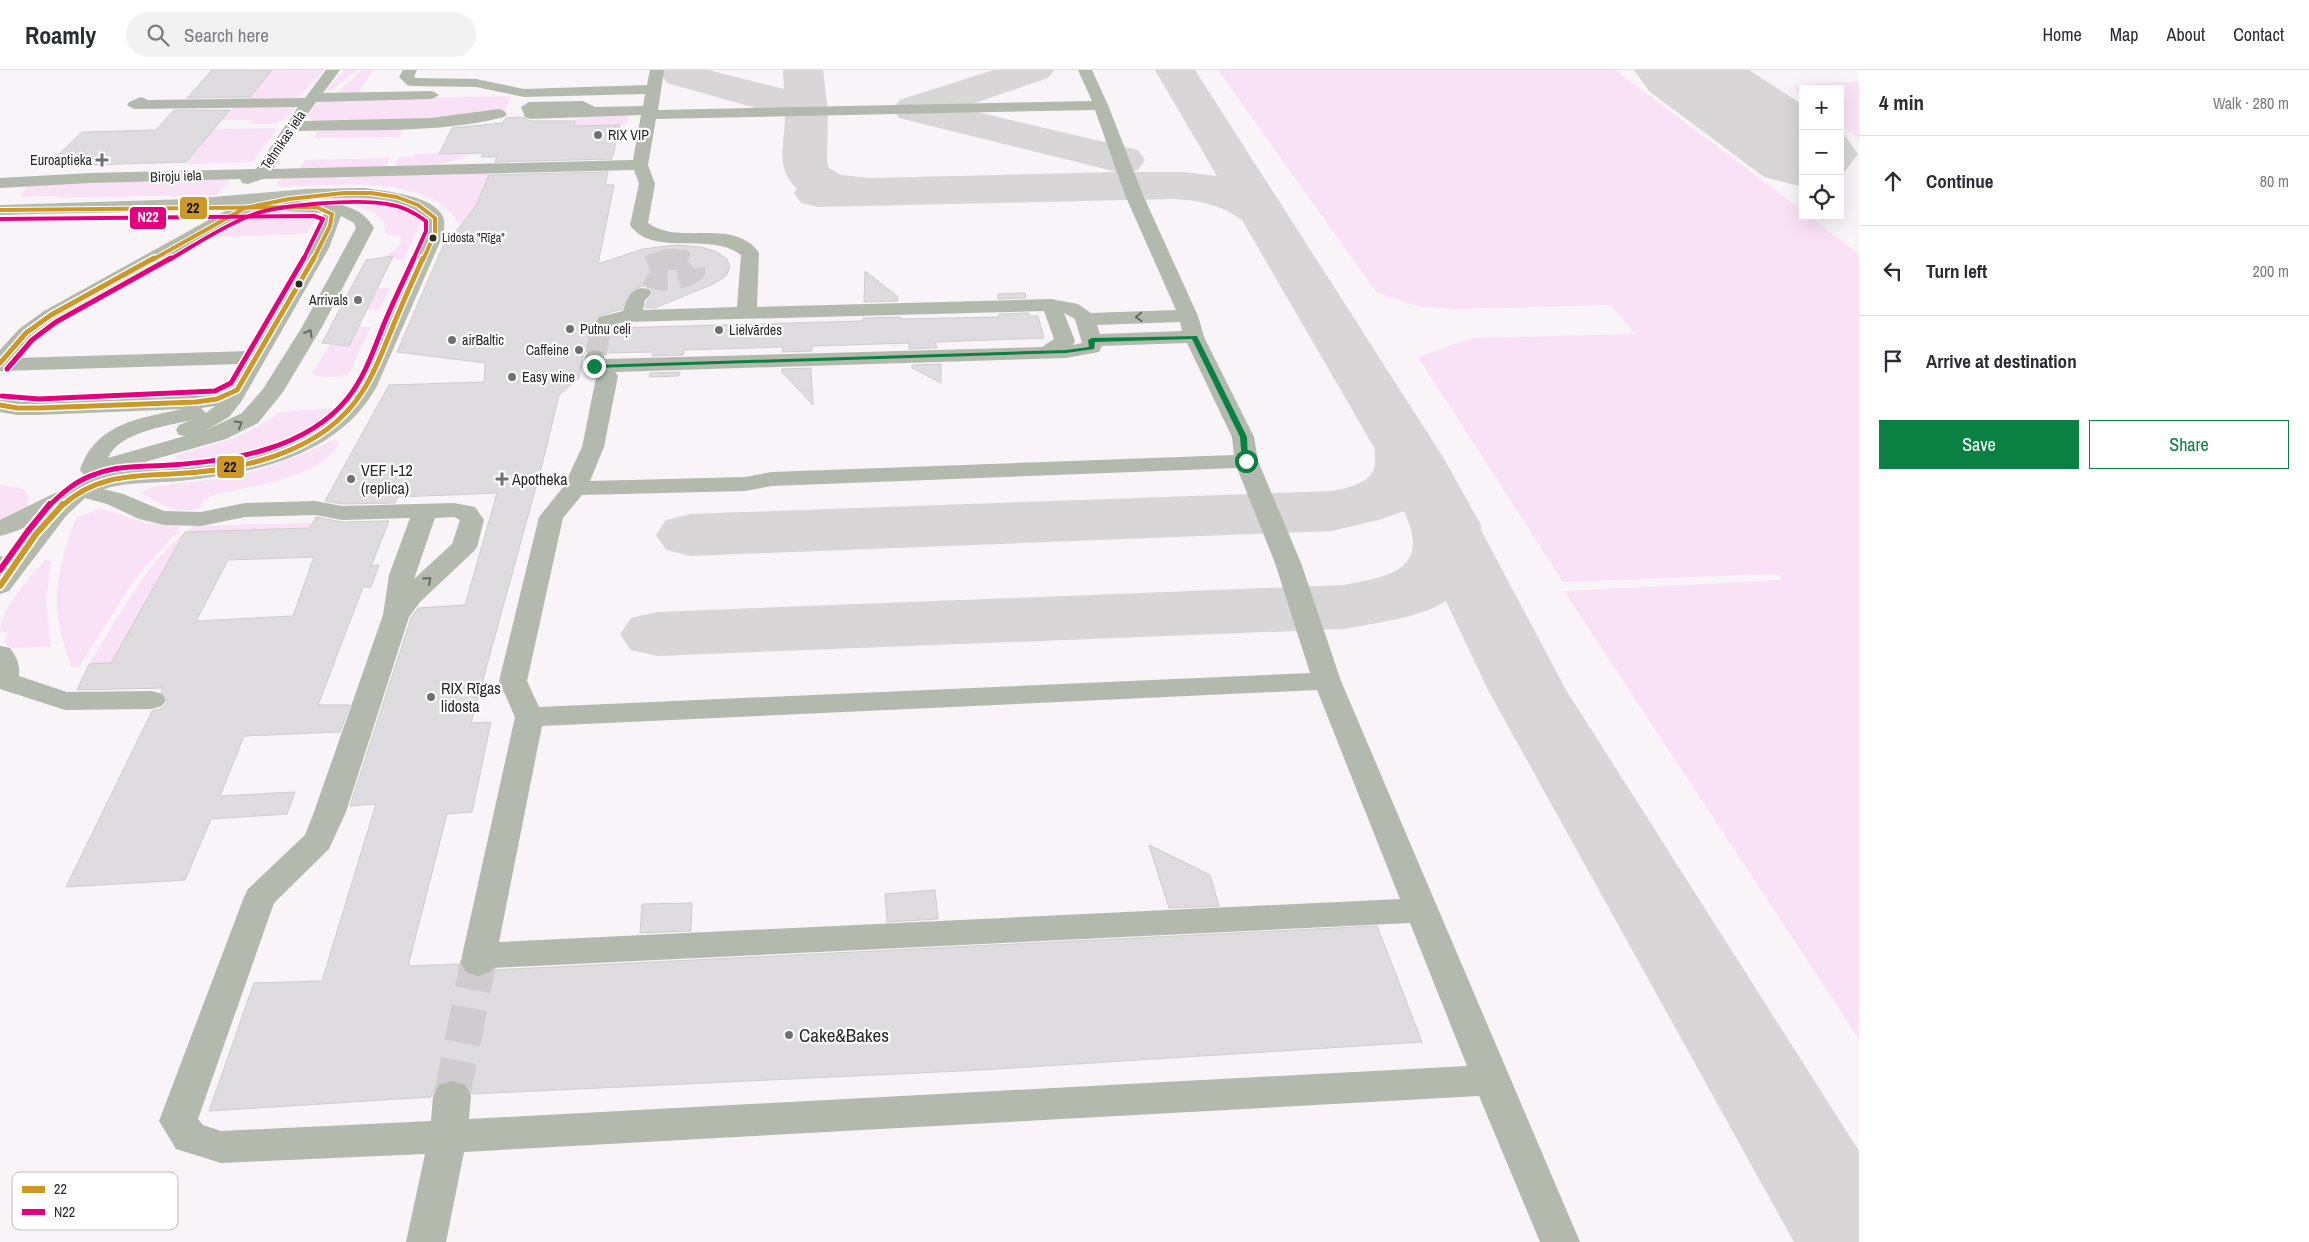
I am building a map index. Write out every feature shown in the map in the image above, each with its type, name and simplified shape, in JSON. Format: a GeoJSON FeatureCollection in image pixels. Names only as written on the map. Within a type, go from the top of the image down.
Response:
{"type":"FeatureCollection","features":[{"type":"Feature","properties":{"kind":"main road"},"geometry":{"type":"LineString","coordinates":[[0,210],[226,202],[276,196],[321,205],[364,193],[404,199],[429,210],[435,218],[436,233],[366,385],[357,401],[346,414],[329,428],[303,443],[273,456],[217,470],[125,477],[100,483],[87,480],[0,529]]}},
{"type":"Feature","properties":{"kind":"main road"},"geometry":{"type":"LineString","coordinates":[[50,209],[104,211],[293,207]]}},
{"type":"Feature","properties":{"kind":"street","name":"Tehnikas iela"},"geometry":{"type":"LineString","coordinates":[[226,202],[248,179],[261,174],[294,122],[333,70]]}},
{"type":"Feature","properties":{"kind":"street"},"geometry":{"type":"LineString","coordinates":[[410,70],[406,76],[407,80],[432,76],[466,76],[490,86],[524,93],[654,88]]}},
{"type":"Feature","properties":{"kind":"street"},"geometry":{"type":"LineString","coordinates":[[490,86],[498,70]]}},
{"type":"Feature","properties":{"kind":"street"},"geometry":{"type":"LineString","coordinates":[[656,70],[640,165],[646,184],[639,225],[642,230],[657,235],[733,242],[745,247],[750,253],[747,312]]}},
{"type":"Feature","properties":{"kind":"street"},"geometry":{"type":"LineString","coordinates":[[1085,70],[1101,105],[1134,195],[1191,326],[1243,437],[1246,461],[1288,563],[1327,681],[1491,1080],[1560,1242]]}},
{"type":"Feature","properties":{"kind":"street"},"geometry":{"type":"LineString","coordinates":[[141,101],[134,106],[446,94]]}},
{"type":"Feature","properties":{"kind":"street"},"geometry":{"type":"LineString","coordinates":[[592,112],[650,113],[1101,105]]}},
{"type":"Feature","properties":{"kind":"street"},"geometry":{"type":"LineString","coordinates":[[294,122],[360,113],[426,112]]}},
{"type":"Feature","properties":{"kind":"street"},"geometry":{"type":"LineString","coordinates":[[294,122],[431,123],[466,120],[499,114]]}},
{"type":"Feature","properties":{"kind":"street","name":"Biroju iela"},"geometry":{"type":"LineString","coordinates":[[0,179],[640,165]]}},
{"type":"Feature","properties":{"kind":"street"},"geometry":{"type":"LineString","coordinates":[[261,174],[269,179],[266,190],[276,196]]}},
{"type":"Feature","properties":{"kind":"street","name":"Biroju iela"},"geometry":{"type":"LineString","coordinates":[[0,183],[90,178]]}},
{"type":"Feature","properties":{"kind":"street"},"geometry":{"type":"LineString","coordinates":[[293,207],[321,205]]}},
{"type":"Feature","properties":{"kind":"street"},"geometry":{"type":"LineString","coordinates":[[1,577],[57,510],[87,480],[118,454],[206,423],[224,410],[236,393],[326,236],[316,230],[322,220],[321,205]]}},
{"type":"Feature","properties":{"kind":"street"},"geometry":{"type":"LineString","coordinates":[[0,364],[26,333],[51,315],[246,208],[321,205],[355,214],[364,222],[365,228],[312,327],[272,392],[250,418],[237,426],[210,437],[87,480]]}},
{"type":"Feature","properties":{"kind":"street"},"geometry":{"type":"LineString","coordinates":[[632,316],[636,298],[642,293]]}},
{"type":"Feature","properties":{"kind":"street"},"geometry":{"type":"LineString","coordinates":[[1049,351],[1065,341],[1051,305]]}},
{"type":"Feature","properties":{"kind":"street"},"geometry":{"type":"LineString","coordinates":[[601,328],[606,321],[632,316],[1051,305],[1074,308],[1087,319],[1092,348],[1066,352],[595,360],[607,376],[593,447],[575,488],[551,517],[513,681],[529,717],[479,960],[1421,910]]}},
{"type":"Feature","properties":{"kind":"street"},"geometry":{"type":"LineString","coordinates":[[1087,319],[1191,326]]}},
{"type":"Feature","properties":{"kind":"street"},"geometry":{"type":"LineString","coordinates":[[1092,340],[1191,326]]}},
{"type":"Feature","properties":{"kind":"street"},"geometry":{"type":"LineString","coordinates":[[0,364],[257,356]]}},
{"type":"Feature","properties":{"kind":"street"},"geometry":{"type":"LineString","coordinates":[[0,405],[17,408],[39,408],[196,402],[217,399],[236,393]]}},
{"type":"Feature","properties":{"kind":"street"},"geometry":{"type":"LineString","coordinates":[[575,488],[745,484],[772,479],[1246,461]]}},
{"type":"Feature","properties":{"kind":"street"},"geometry":{"type":"LineString","coordinates":[[87,480],[115,499],[148,514],[164,518],[201,519],[245,510],[315,508],[342,513],[454,510],[466,512],[472,520],[464,547],[411,596],[396,616],[330,812],[318,841],[260,897],[178,1121],[190,1138],[221,1147],[448,1137],[1491,1080]]}},
{"type":"Feature","properties":{"kind":"street"},"geometry":{"type":"LineString","coordinates":[[396,616],[396,599],[401,580],[425,511]]}},
{"type":"Feature","properties":{"kind":"street"},"geometry":{"type":"LineString","coordinates":[[0,654],[6,664],[5,681],[65,702],[152,700]]}},
{"type":"Feature","properties":{"kind":"street"},"geometry":{"type":"LineString","coordinates":[[529,717],[1327,681]]}},
{"type":"Feature","properties":{"kind":"street"},"geometry":{"type":"LineString","coordinates":[[426,1242],[448,1137],[452,1096]]}},
{"type":"Feature","properties":{"kind":"shaded area"},"geometry":{"type":"Polygon","coordinates":[[[272,70],[324,70],[300,96],[293,100],[246,101],[272,70]]]}},
{"type":"Feature","properties":{"kind":"shaded area"},"geometry":{"type":"Polygon","coordinates":[[[344,70],[357,70],[327,94],[326,91],[344,70]]]}},
{"type":"Feature","properties":{"kind":"shaded area"},"geometry":{"type":"Polygon","coordinates":[[[362,70],[373,70],[357,95],[334,95],[362,70]]]}},
{"type":"Feature","properties":{"kind":"shaded area"},"geometry":{"type":"Polygon","coordinates":[[[1218,70],[1615,70],[1799,208],[1799,220],[1814,220],[1859,255],[1859,1039],[1564,591],[1782,580],[1777,574],[1563,582],[1418,357],[1472,338],[1636,334],[1610,305],[1456,309],[1418,306],[1377,293],[1218,70]]]}},
{"type":"Feature","properties":{"kind":"shaded area"},"geometry":{"type":"Polygon","coordinates":[[[1859,82],[1859,138],[1844,128],[1844,85],[1803,85],[1859,82]]]}},
{"type":"Feature","properties":{"kind":"shaded area"},"geometry":{"type":"Polygon","coordinates":[[[1799,85],[1799,94],[1794,86],[1799,85]]]}},
{"type":"Feature","properties":{"kind":"shaded area"},"geometry":{"type":"Polygon","coordinates":[[[511,96],[505,112],[489,112],[455,119],[322,122],[310,120],[308,116],[317,103],[336,99],[511,96]]]}},
{"type":"Feature","properties":{"kind":"shaded area"},"geometry":{"type":"Polygon","coordinates":[[[290,106],[295,108],[284,119],[275,124],[249,124],[252,120],[222,120],[233,107],[290,106]]]}},
{"type":"Feature","properties":{"kind":"shaded area"},"geometry":{"type":"Polygon","coordinates":[[[629,115],[626,125],[560,127],[575,121],[579,116],[629,115]]]}},
{"type":"Feature","properties":{"kind":"shaded area"},"geometry":{"type":"Polygon","coordinates":[[[404,126],[399,137],[314,138],[321,127],[404,126]]]}},
{"type":"Feature","properties":{"kind":"shaded area"},"geometry":{"type":"Polygon","coordinates":[[[272,128],[276,131],[252,162],[185,164],[214,129],[272,128]]]}},
{"type":"Feature","properties":{"kind":"shaded area"},"geometry":{"type":"Polygon","coordinates":[[[469,153],[468,156],[438,165],[400,166],[395,164],[400,157],[412,157],[414,154],[469,153]]]}},
{"type":"Feature","properties":{"kind":"shaded area"},"geometry":{"type":"Polygon","coordinates":[[[391,158],[382,167],[299,169],[305,160],[391,158]]]}},
{"type":"Feature","properties":{"kind":"shaded area"},"geometry":{"type":"Polygon","coordinates":[[[483,172],[492,175],[476,206],[462,223],[458,223],[445,207],[426,196],[403,189],[350,185],[279,187],[277,185],[278,181],[286,177],[483,172]]]}},
{"type":"Feature","properties":{"kind":"shaded area"},"geometry":{"type":"Polygon","coordinates":[[[232,178],[216,195],[58,198],[60,196],[23,197],[20,195],[32,183],[232,178]]]}},
{"type":"Feature","properties":{"kind":"shaded area"},"geometry":{"type":"Polygon","coordinates":[[[321,198],[360,198],[390,202],[403,206],[414,213],[421,222],[404,259],[392,259],[393,256],[383,257],[395,250],[401,242],[400,237],[385,233],[384,223],[379,216],[370,211],[321,198]]]}},
{"type":"Feature","properties":{"kind":"shaded area"},"geometry":{"type":"Polygon","coordinates":[[[297,209],[319,213],[306,234],[206,237],[250,217],[297,209]]]}},
{"type":"Feature","properties":{"kind":"shaded area"},"geometry":{"type":"Polygon","coordinates":[[[378,288],[390,288],[379,310],[367,310],[378,288]]]}},
{"type":"Feature","properties":{"kind":"shaded area"},"geometry":{"type":"Polygon","coordinates":[[[359,327],[371,327],[348,375],[324,377],[312,373],[330,344],[349,346],[359,327]]]}},
{"type":"Feature","properties":{"kind":"shaded area"},"geometry":{"type":"Polygon","coordinates":[[[332,408],[322,421],[307,431],[264,448],[218,458],[181,463],[175,456],[237,437],[280,412],[332,408]]]}},
{"type":"Feature","properties":{"kind":"shaded area"},"geometry":{"type":"Polygon","coordinates":[[[334,440],[339,443],[330,455],[317,465],[283,479],[213,495],[203,501],[200,508],[192,510],[176,509],[140,493],[158,487],[224,478],[253,471],[294,457],[334,440]]]}},
{"type":"Feature","properties":{"kind":"shaded area"},"geometry":{"type":"Polygon","coordinates":[[[0,484],[24,489],[29,498],[26,508],[0,520],[0,484]]]}},
{"type":"Feature","properties":{"kind":"shaded area"},"geometry":{"type":"Polygon","coordinates":[[[100,508],[146,523],[179,526],[181,528],[136,577],[79,667],[72,667],[60,627],[57,609],[59,575],[76,518],[100,508]]]}},
{"type":"Feature","properties":{"kind":"shaded area"},"geometry":{"type":"Polygon","coordinates":[[[337,522],[334,527],[186,532],[193,526],[337,522]]]}},
{"type":"Feature","properties":{"kind":"shaded area"},"geometry":{"type":"Polygon","coordinates":[[[184,533],[111,663],[89,664],[123,608],[148,572],[184,533]]]}},
{"type":"Feature","properties":{"kind":"shaded area"},"geometry":{"type":"Polygon","coordinates":[[[45,560],[51,561],[46,603],[51,647],[12,648],[4,641],[9,633],[0,631],[1,622],[17,593],[45,560]]]}},
{"type":"Feature","properties":{"kind":"building"},"geometry":{"type":"Polygon","coordinates":[[[212,70],[272,70],[250,97],[187,98],[212,70]]]}},
{"type":"Feature","properties":{"kind":"building"},"geometry":{"type":"Polygon","coordinates":[[[174,110],[230,110],[186,162],[84,165],[87,162],[50,163],[82,132],[156,130],[174,110]]]}},
{"type":"Feature","properties":{"kind":"building"},"geometry":{"type":"Polygon","coordinates":[[[523,117],[530,121],[575,121],[574,126],[620,125],[612,159],[495,162],[497,157],[481,157],[483,153],[439,154],[452,128],[502,123],[506,118],[523,117]]]}},
{"type":"Feature","properties":{"kind":"building","name":"RIX Rīgas lidosta"},"geometry":{"type":"Polygon","coordinates":[[[608,172],[605,185],[614,185],[598,264],[643,249],[675,245],[701,247],[717,252],[727,259],[730,267],[726,276],[713,284],[655,308],[645,308],[647,301],[654,293],[650,288],[643,286],[634,289],[627,296],[622,309],[598,316],[589,327],[594,333],[603,334],[612,328],[863,321],[863,318],[999,317],[999,314],[1029,313],[1030,316],[1038,316],[1044,338],[935,342],[937,348],[909,349],[909,343],[812,346],[812,351],[782,352],[783,347],[684,350],[683,355],[652,356],[653,352],[605,353],[603,350],[596,348],[586,351],[583,356],[579,378],[559,395],[542,465],[471,723],[491,722],[472,812],[447,814],[408,966],[459,964],[465,974],[479,978],[491,974],[493,970],[1377,926],[1422,1042],[981,1070],[472,1094],[466,1083],[451,1079],[437,1084],[431,1097],[209,1111],[254,983],[322,981],[376,804],[350,806],[411,618],[418,608],[465,605],[497,493],[397,497],[395,503],[342,504],[325,501],[389,385],[484,382],[485,363],[397,352],[446,239],[450,239],[476,206],[489,175],[608,172]]]}},
{"type":"Feature","properties":{"kind":"building","name":"Arrivals"},"geometry":{"type":"Polygon","coordinates":[[[393,256],[349,346],[322,343],[366,260],[393,256]]]}},
{"type":"Feature","properties":{"kind":"building"},"geometry":{"type":"Polygon","coordinates":[[[865,271],[897,296],[898,301],[864,302],[865,271]]]}},
{"type":"Feature","properties":{"kind":"building"},"geometry":{"type":"Polygon","coordinates":[[[1025,293],[1026,298],[998,299],[998,294],[1025,293]]]}},
{"type":"Feature","properties":{"kind":"building"},"geometry":{"type":"Polygon","coordinates":[[[941,364],[941,383],[912,368],[912,365],[941,364]]]}},
{"type":"Feature","properties":{"kind":"building"},"geometry":{"type":"Polygon","coordinates":[[[811,368],[813,405],[782,372],[782,369],[811,368]]]}},
{"type":"Feature","properties":{"kind":"building"},"geometry":{"type":"Polygon","coordinates":[[[680,372],[679,376],[649,377],[650,373],[680,372]]]}},
{"type":"Feature","properties":{"kind":"building"},"geometry":{"type":"Polygon","coordinates":[[[316,517],[342,522],[389,521],[371,566],[379,565],[371,587],[363,587],[318,705],[350,705],[340,732],[244,736],[220,796],[295,792],[287,814],[211,819],[185,880],[66,887],[152,711],[163,708],[168,701],[161,692],[163,688],[77,690],[89,664],[111,663],[185,532],[310,528],[316,517]],[[314,557],[228,560],[196,621],[293,616],[314,557]]]}},
{"type":"Feature","properties":{"kind":"building"},"geometry":{"type":"Polygon","coordinates":[[[1149,845],[1210,875],[1219,906],[1169,908],[1149,845]]]}},
{"type":"Feature","properties":{"kind":"building"},"geometry":{"type":"Polygon","coordinates":[[[935,890],[938,919],[887,922],[885,894],[935,890]]]}},
{"type":"Feature","properties":{"kind":"building"},"geometry":{"type":"Polygon","coordinates":[[[692,903],[691,931],[640,933],[642,904],[692,903]]]}},
{"type":"Feature","properties":{"kind":"taxiway"},"geometry":{"type":"LineString","coordinates":[[803,70],[806,111]]}},
{"type":"Feature","properties":{"kind":"taxiway"},"geometry":{"type":"LineString","coordinates":[[1034,70],[914,109],[1122,160]]}},
{"type":"Feature","properties":{"kind":"taxiway"},"geometry":{"type":"LineString","coordinates":[[1175,70],[1261,211]]}},
{"type":"Feature","properties":{"kind":"taxiway"},"geometry":{"type":"LineString","coordinates":[[681,75],[796,105],[806,111]]}},
{"type":"Feature","properties":{"kind":"taxiway"},"geometry":{"type":"LineString","coordinates":[[806,111],[804,162],[809,175],[816,181],[835,188],[872,192]]}},
{"type":"Feature","properties":{"kind":"taxiway"},"geometry":{"type":"LineString","coordinates":[[872,192],[1172,185],[1207,188],[1230,194],[1261,211]]}},
{"type":"Feature","properties":{"kind":"taxiway"},"geometry":{"type":"LineString","coordinates":[[818,193],[872,192]]}},
{"type":"Feature","properties":{"kind":"taxiway"},"geometry":{"type":"LineString","coordinates":[[872,192],[876,192]]}},
{"type":"Feature","properties":{"kind":"taxiway"},"geometry":{"type":"LineString","coordinates":[[1261,211],[1411,457],[1447,530]]}},
{"type":"Feature","properties":{"kind":"taxiway"},"geometry":{"type":"LineString","coordinates":[[690,535],[1332,511],[1373,501],[1396,487],[1403,477],[1407,465],[1406,450]]}},
{"type":"Feature","properties":{"kind":"taxiway"},"geometry":{"type":"LineString","coordinates":[[1447,525],[1447,530]]}},
{"type":"Feature","properties":{"kind":"taxiway"},"geometry":{"type":"LineString","coordinates":[[657,634],[1344,607],[1401,595],[1433,578],[1443,564],[1448,547],[1447,530]]}},
{"type":"Feature","properties":{"kind":"taxiway"},"geometry":{"type":"LineString","coordinates":[[1447,530],[1527,690],[1854,1242]]}},
{"type":"Feature","properties":{"kind":"runway"},"geometry":{"type":"LineString","coordinates":[[1683,70],[1799,151]]}},
{"type":"Feature","properties":{"kind":"tunnel"},"geometry":{"type":"LineString","coordinates":[[667,259],[682,260],[694,264],[695,271],[683,277],[670,280],[657,279],[645,273],[648,266],[667,259]]}},
{"type":"Feature","properties":{"kind":"tunnel"},"geometry":{"type":"LineString","coordinates":[[665,260],[675,260]]}},
{"type":"Feature","properties":{"kind":"tunnel"},"geometry":{"type":"LineString","coordinates":[[596,354],[601,327]]}},
{"type":"Feature","properties":{"kind":"tunnel"},"geometry":{"type":"LineString","coordinates":[[452,1096],[478,963]]}},
{"type":"Feature","properties":{"kind":"transit line","name":"22"},"geometry":{"type":"LineString","coordinates":[[0,363],[26,333],[51,315],[245,208],[316,195],[371,193],[397,197],[418,205],[435,218],[435,233],[369,380],[347,412],[330,427],[290,450],[245,464],[199,472],[114,478],[91,485],[80,491],[56,510],[26,547],[0,586]]}},
{"type":"Feature","properties":{"kind":"transit line","name":"N22"},"geometry":{"type":"LineString","coordinates":[[0,570],[49,506],[61,494],[87,477],[118,468],[194,463],[240,456],[284,443],[323,421],[340,407],[362,376],[426,231],[426,221],[412,211],[391,205],[367,202],[341,202],[288,208],[248,216],[56,322],[32,340],[7,369]]}},
{"type":"Feature","properties":{"kind":"transit line","name":"22"},"geometry":{"type":"LineString","coordinates":[[0,210],[316,207],[332,214],[330,226],[320,248],[237,390],[217,399],[196,402],[39,408],[17,408],[0,405]]}},
{"type":"Feature","properties":{"kind":"transit line","name":"N22"},"geometry":{"type":"LineString","coordinates":[[0,219],[314,216],[323,219],[312,244],[231,383],[215,391],[195,393],[39,399],[2,396]]}},
{"type":"Feature","properties":{"kind":"place","name":"RIX VIP"},"geometry":{"type":"Point","coordinates":[598,135]}},
{"type":"Feature","properties":{"kind":"place","name":"Euroaptieka"},"geometry":{"type":"Point","coordinates":[102,160]}},
{"type":"Feature","properties":{"kind":"place","name":"Lidosta \"Rīga\""},"geometry":{"type":"Point","coordinates":[433,238]}},
{"type":"Feature","properties":{"kind":"place","name":"Arrivals"},"geometry":{"type":"Point","coordinates":[358,300]}},
{"type":"Feature","properties":{"kind":"place","name":"Putnu ceļi"},"geometry":{"type":"Point","coordinates":[570,329]}},
{"type":"Feature","properties":{"kind":"place","name":"Lielvārdes"},"geometry":{"type":"Point","coordinates":[719,330]}},
{"type":"Feature","properties":{"kind":"place","name":"airBaltic"},"geometry":{"type":"Point","coordinates":[452,340]}},
{"type":"Feature","properties":{"kind":"place","name":"Caffeine"},"geometry":{"type":"Point","coordinates":[579,350]}},
{"type":"Feature","properties":{"kind":"place","name":"Easy wine"},"geometry":{"type":"Point","coordinates":[512,377]}},
{"type":"Feature","properties":{"kind":"place","name":"VEF I-12 (replica)"},"geometry":{"type":"Point","coordinates":[351,479]}},
{"type":"Feature","properties":{"kind":"place","name":"Apotheka"},"geometry":{"type":"Point","coordinates":[502,479]}},
{"type":"Feature","properties":{"kind":"place","name":"RIX Rīgas lidosta"},"geometry":{"type":"Point","coordinates":[431,697]}},
{"type":"Feature","properties":{"kind":"place","name":"Cake&Bakes"},"geometry":{"type":"Point","coordinates":[789,1035]}},
{"type":"Feature","properties":{"kind":"route"},"geometry":{"type":"LineString","coordinates":[[594,366],[1049,351],[1066,352],[1092,348],[1092,340],[1194,337],[1243,437],[1246,461]]}}]}
